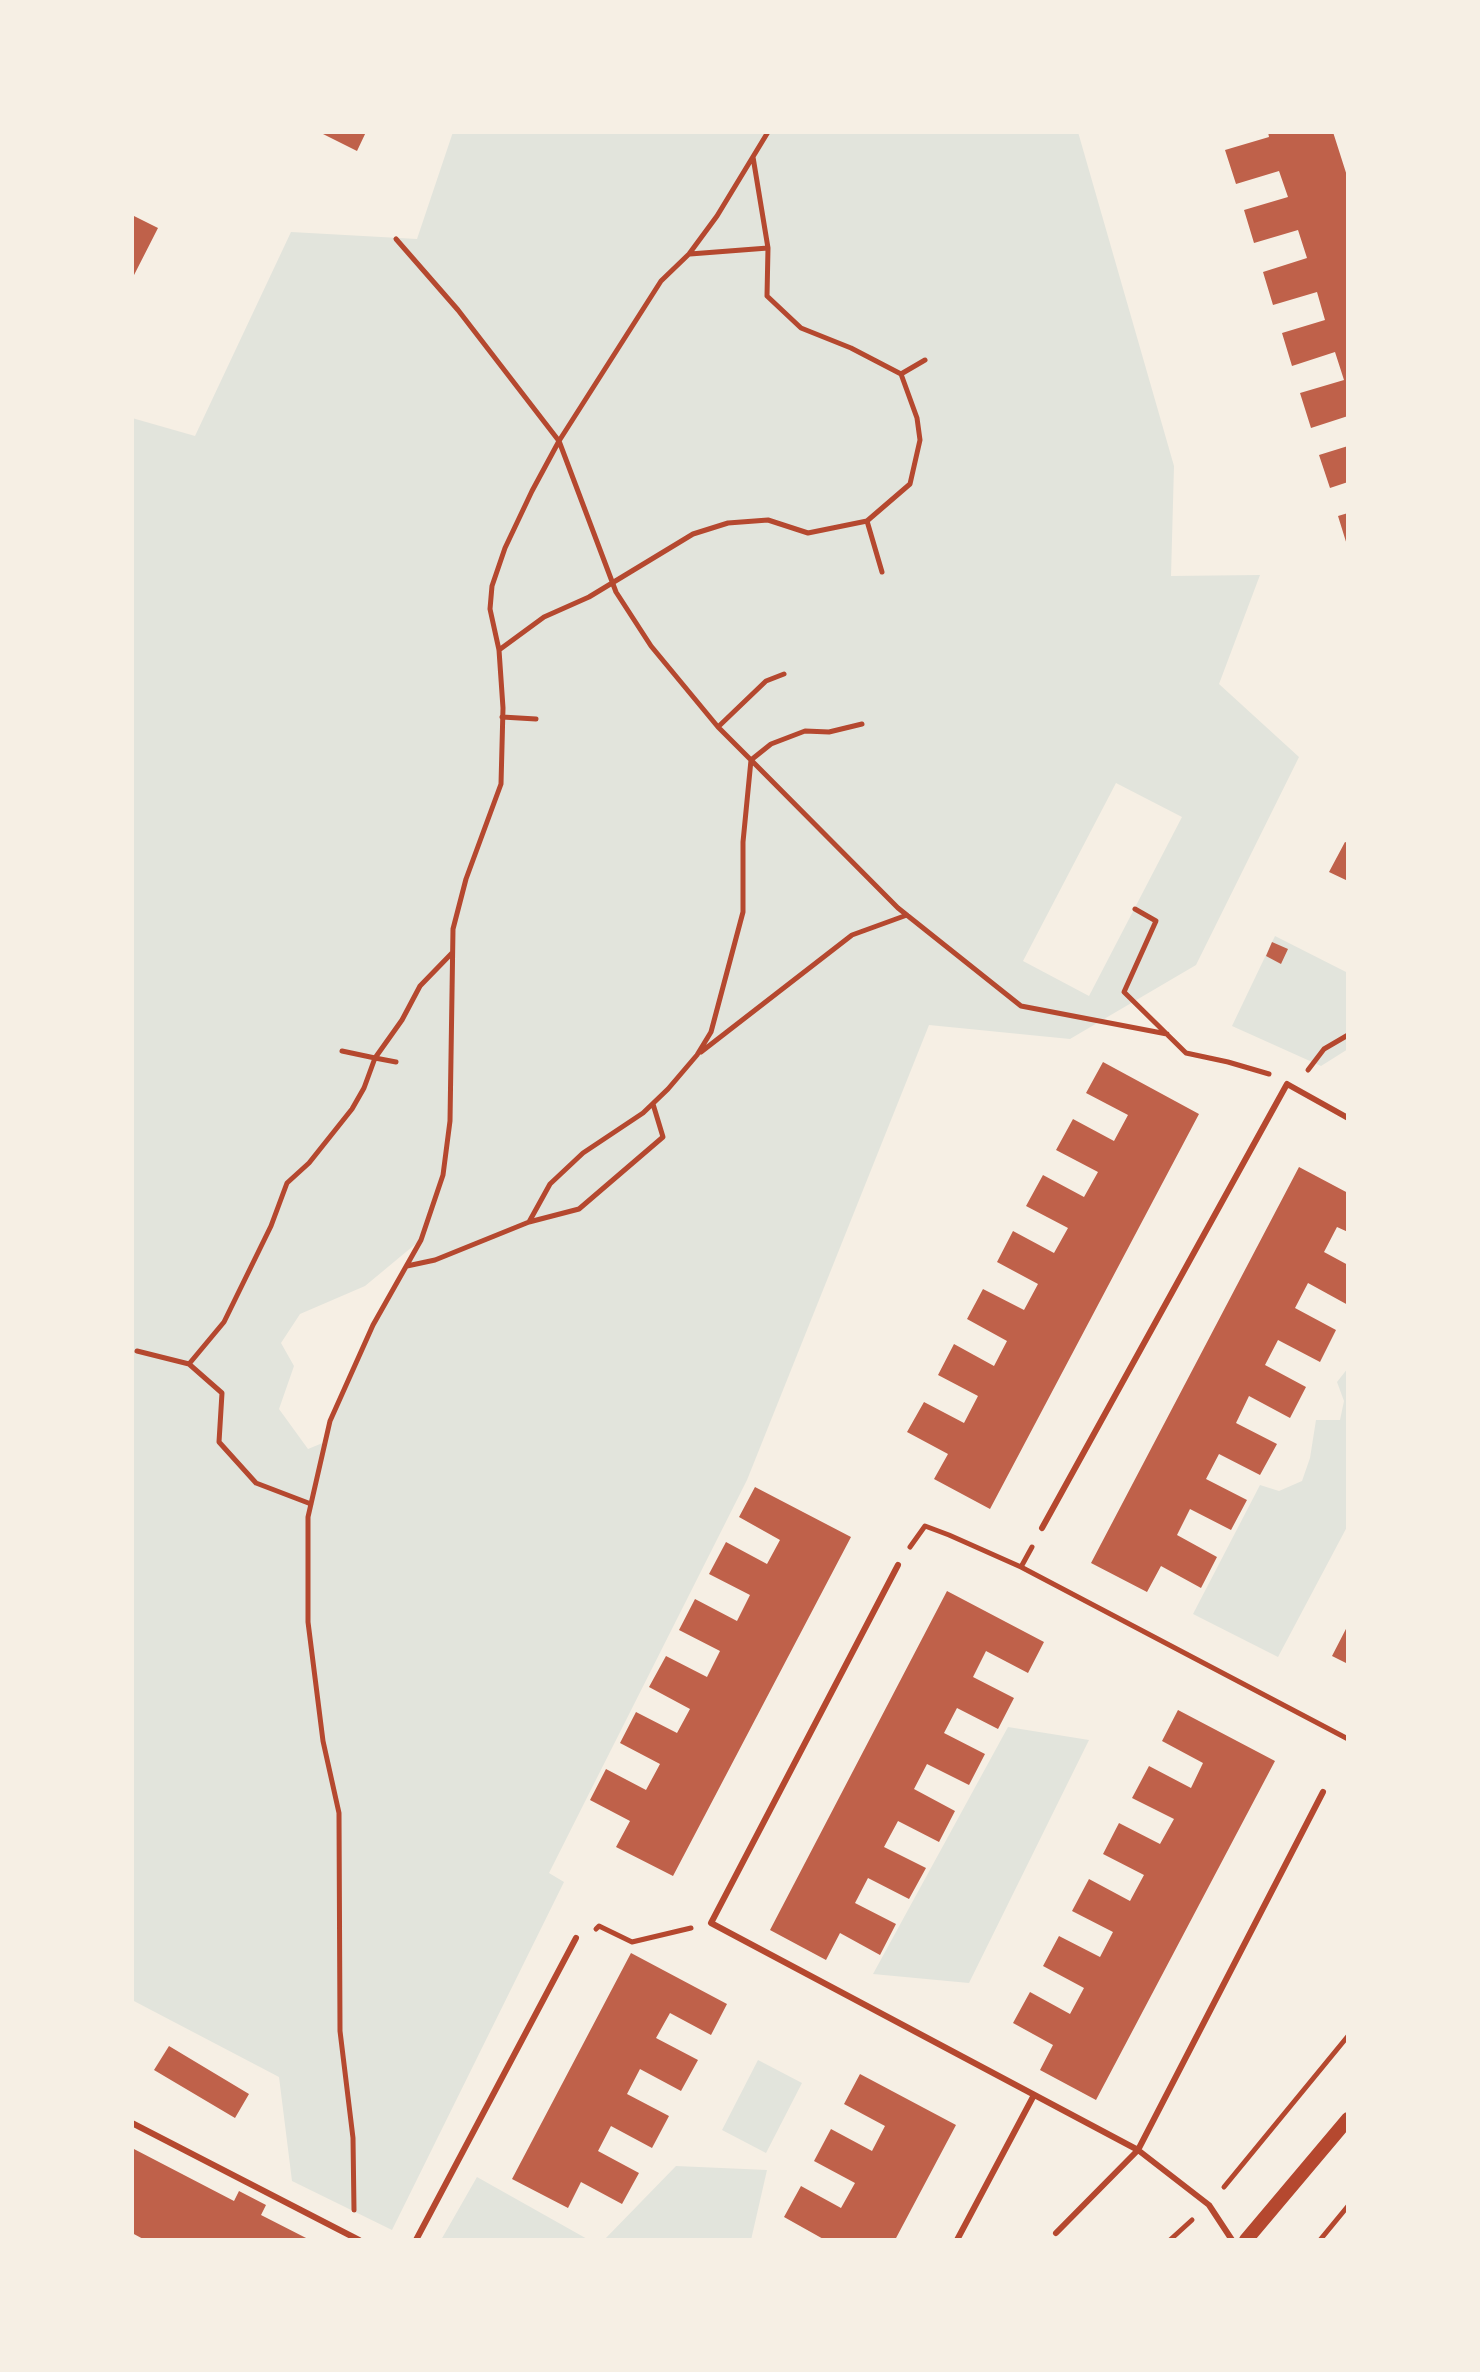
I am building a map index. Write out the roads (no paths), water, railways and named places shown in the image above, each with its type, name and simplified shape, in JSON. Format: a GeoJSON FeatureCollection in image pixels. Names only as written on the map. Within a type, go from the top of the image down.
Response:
{"type":"FeatureCollection","features":[{"type":"Feature","properties":{"kind":"street"},"geometry":{"type":"LineString","coordinates":[[1246,2240],[1348,2119]]}},
{"type":"Feature","properties":{"kind":"lane"},"geometry":{"type":"LineString","coordinates":[[1042,1528],[1287,1084],[1348,1118]]}},
{"type":"Feature","properties":{"kind":"lane"},"geometry":{"type":"LineString","coordinates":[[898,1565],[711,1923],[1138,2150],[1209,2205],[1232,2240]]}},
{"type":"Feature","properties":{"kind":"lane"},"geometry":{"type":"LineString","coordinates":[[1056,2233],[1138,2150],[1323,1792]]}},
{"type":"Feature","properties":{"kind":"lane"},"geometry":{"type":"LineString","coordinates":[[416,2240],[576,1938]]}},
{"type":"Feature","properties":{"kind":"lane"},"geometry":{"type":"LineString","coordinates":[[957,2240],[1034,2095]]}},
{"type":"Feature","properties":{"kind":"lane"},"geometry":{"type":"LineString","coordinates":[[132,2123],[356,2239]]}}]}
